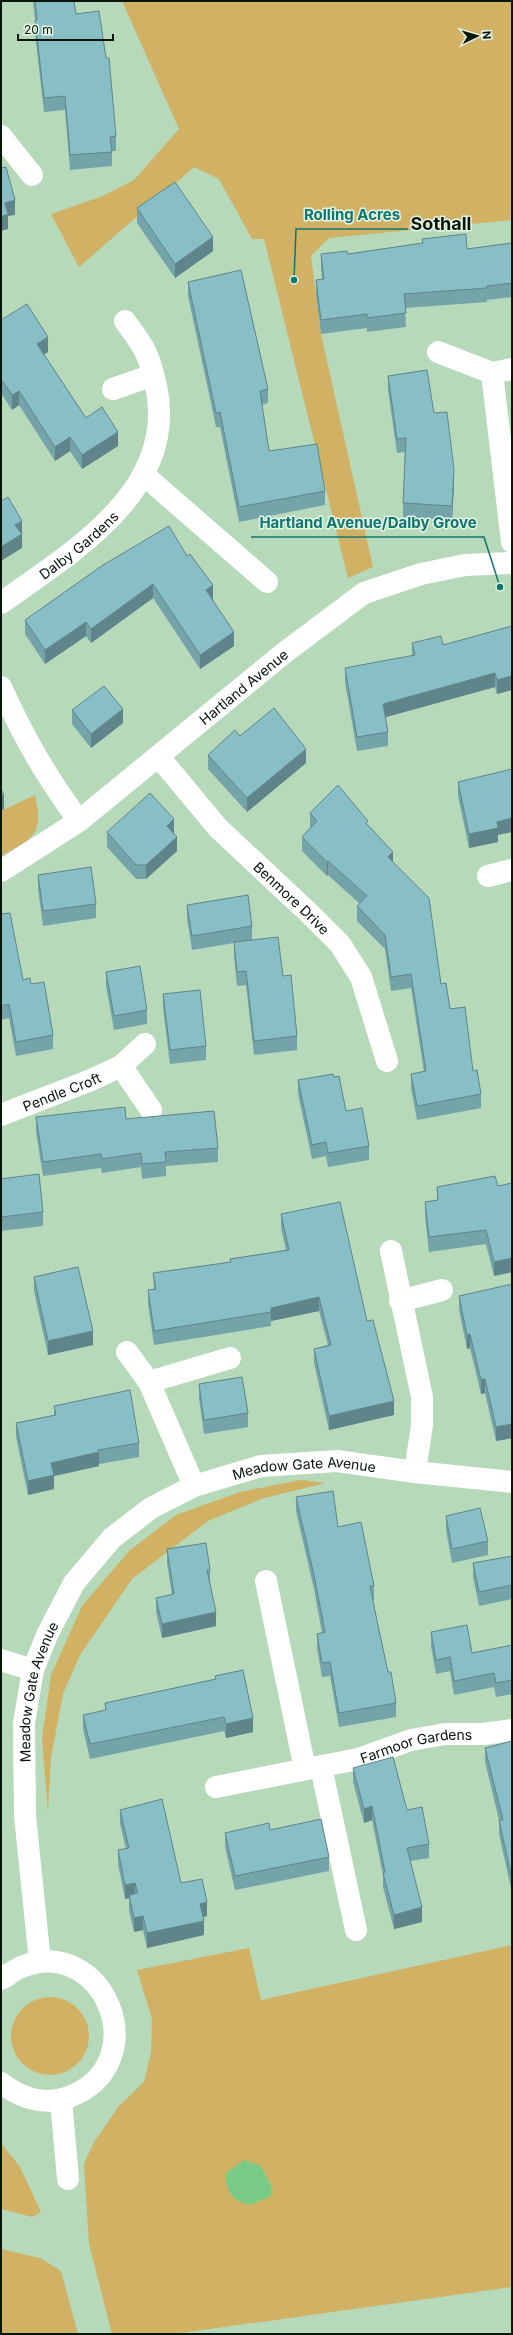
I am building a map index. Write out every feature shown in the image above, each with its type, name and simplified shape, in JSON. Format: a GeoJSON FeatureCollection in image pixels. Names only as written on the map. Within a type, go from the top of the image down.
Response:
{"type":"FeatureCollection","features":[{"type":"Feature","properties":{"kind":"street"},"geometry":{"type":"LineString","coordinates":[[1,136],[32,175]]}},
{"type":"Feature","properties":{"kind":"street","name":"Dalby Gardens"},"geometry":{"type":"LineString","coordinates":[[1,603],[76,547],[116,513],[144,475],[158,442],[160,406],[153,375],[145,351],[125,321]]}},
{"type":"Feature","properties":{"kind":"street"},"geometry":{"type":"LineString","coordinates":[[438,352],[502,371],[512,542]]}},
{"type":"Feature","properties":{"kind":"street"},"geometry":{"type":"LineString","coordinates":[[113,389],[153,375]]}},
{"type":"Feature","properties":{"kind":"street"},"geometry":{"type":"LineString","coordinates":[[144,475],[267,582]]}},
{"type":"Feature","properties":{"kind":"street","name":"Hartland Avenue"},"geometry":{"type":"LineString","coordinates":[[1,871],[79,821],[159,757],[284,653],[364,593],[421,574],[466,565],[512,563]]}},
{"type":"Feature","properties":{"kind":"street"},"geometry":{"type":"LineString","coordinates":[[1,687],[21,730],[41,767],[79,821]]}},
{"type":"Feature","properties":{"kind":"street","name":"Benmore Drive"},"geometry":{"type":"LineString","coordinates":[[159,757],[218,828],[340,944],[361,976],[387,1061]]}},
{"type":"Feature","properties":{"kind":"street"},"geometry":{"type":"LineString","coordinates":[[488,876],[512,870]]}},
{"type":"Feature","properties":{"kind":"street","name":"Pendle Croft"},"geometry":{"type":"LineString","coordinates":[[1,1114],[91,1080],[121,1066],[145,1044]]}},
{"type":"Feature","properties":{"kind":"street"},"geometry":{"type":"LineString","coordinates":[[121,1066],[151,1110]]}},
{"type":"Feature","properties":{"kind":"street"},"geometry":{"type":"LineString","coordinates":[[391,1251],[400,1302],[422,1397],[422,1425],[415,1472]]}},
{"type":"Feature","properties":{"kind":"street"},"geometry":{"type":"LineString","coordinates":[[400,1302],[442,1290]]}},
{"type":"Feature","properties":{"kind":"street"},"geometry":{"type":"LineString","coordinates":[[127,1352],[149,1382],[194,1486]]}},
{"type":"Feature","properties":{"kind":"street"},"geometry":{"type":"LineString","coordinates":[[149,1382],[230,1358]]}},
{"type":"Feature","properties":{"kind":"street","name":"Meadow Gate Avenue"},"geometry":{"type":"LineString","coordinates":[[40,1962],[25,1808],[24,1723],[33,1670],[47,1635],[74,1582],[112,1538],[151,1508],[194,1486],[262,1466],[337,1461],[415,1472],[512,1482]]}},
{"type":"Feature","properties":{"kind":"street"},"geometry":{"type":"LineString","coordinates":[[266,1582],[356,1930]]}},
{"type":"Feature","properties":{"kind":"street"},"geometry":{"type":"LineString","coordinates":[[1,1660],[33,1670]]}},
{"type":"Feature","properties":{"kind":"street","name":"Farmoor Gardens"},"geometry":{"type":"LineString","coordinates":[[216,1786],[358,1759],[418,1739],[445,1734],[483,1734],[512,1730]]}},
{"type":"Feature","properties":{"kind":"street"},"geometry":{"type":"LineString","coordinates":[[1,1979],[19,1968],[40,1962],[61,1964],[80,1971],[97,1984],[109,2001],[115,2021],[115,2042],[109,2062],[97,2079],[86,2088],[61,2100],[38,2101],[16,2094],[1,2083]]}},
{"type":"Feature","properties":{"kind":"street"},"geometry":{"type":"LineString","coordinates":[[61,2100],[68,2179]]}},
{"type":"Feature","properties":{"kind":"shaded area"},"geometry":{"type":"Polygon","coordinates":[[[122,1],[512,1],[512,220],[329,238],[311,256],[321,334],[373,567],[348,578],[264,239],[252,239],[219,179],[194,167],[79,267],[51,214],[103,196],[134,180],[179,129],[122,1]]]}},
{"type":"Feature","properties":{"kind":"shaded area"},"geometry":{"type":"Polygon","coordinates":[[[35,795],[38,818],[37,827],[34,833],[22,844],[1,856],[1,811],[35,795]]]}},
{"type":"Feature","properties":{"kind":"shaded area"},"geometry":{"type":"Polygon","coordinates":[[[300,1480],[326,1483],[264,1498],[208,1521],[132,1579],[80,1655],[63,1694],[51,1758],[48,1812],[42,1738],[51,1675],[82,1606],[129,1551],[176,1515],[240,1492],[300,1480]]]}},
{"type":"Feature","properties":{"kind":"shaded area"},"geometry":{"type":"Polygon","coordinates":[[[512,1945],[512,2287],[174,2334],[112,2334],[89,2244],[84,2164],[94,2142],[119,2106],[144,2082],[151,2052],[152,2019],[137,1970],[249,1948],[261,2000],[512,1945]]]}},
{"type":"Feature","properties":{"kind":"shaded area"},"geometry":{"type":"Polygon","coordinates":[[[42,1997],[58,1997],[72,2003],[83,2014],[89,2028],[89,2044],[83,2058],[72,2069],[58,2075],[42,2075],[28,2069],[17,2058],[11,2044],[11,2028],[17,2014],[28,2003],[42,1997]]]}},
{"type":"Feature","properties":{"kind":"shaded area"},"geometry":{"type":"Polygon","coordinates":[[[1,2143],[20,2167],[41,2212],[32,2217],[1,2209],[1,2143]]]}},
{"type":"Feature","properties":{"kind":"shaded area"},"geometry":{"type":"Polygon","coordinates":[[[244,2160],[261,2166],[271,2185],[271,2196],[250,2205],[243,2203],[231,2195],[227,2186],[225,2174],[244,2160]]]}},
{"type":"Feature","properties":{"kind":"shaded area"},"geometry":{"type":"Polygon","coordinates":[[[1,2249],[40,2258],[61,2271],[78,2334],[1,2334],[1,2249]]]}},
{"type":"Feature","properties":{"kind":"building"},"geometry":{"type":"Polygon","coordinates":[[[35,1],[74,1],[76,14],[99,11],[106,58],[109,58],[116,136],[110,137],[112,152],[70,155],[65,96],[44,98],[35,20],[37,19],[35,1]]]}},
{"type":"Feature","properties":{"kind":"building"},"geometry":{"type":"Polygon","coordinates":[[[6,167],[15,200],[5,203],[8,214],[1,217],[1,168],[6,167]]]}},
{"type":"Feature","properties":{"kind":"building"},"geometry":{"type":"Polygon","coordinates":[[[175,182],[213,237],[175,264],[137,208],[175,182]]]}},
{"type":"Feature","properties":{"kind":"building"},"geometry":{"type":"Polygon","coordinates":[[[466,234],[467,249],[512,243],[512,283],[487,286],[487,288],[404,294],[406,313],[367,318],[367,314],[321,320],[316,280],[324,279],[321,254],[347,251],[348,254],[423,243],[422,239],[466,234]]]}},
{"type":"Feature","properties":{"kind":"building"},"geometry":{"type":"Polygon","coordinates":[[[241,270],[268,389],[260,391],[269,451],[317,444],[325,491],[239,507],[220,412],[216,413],[188,282],[241,270]]]}},
{"type":"Feature","properties":{"kind":"building"},"geometry":{"type":"Polygon","coordinates":[[[27,304],[48,337],[37,344],[86,418],[102,407],[118,432],[82,455],[70,437],[55,447],[19,391],[12,395],[1,379],[1,320],[27,304]]]}},
{"type":"Feature","properties":{"kind":"building"},"geometry":{"type":"Polygon","coordinates":[[[427,370],[434,413],[447,412],[454,470],[452,506],[403,503],[406,438],[397,439],[388,376],[427,370]]]}},
{"type":"Feature","properties":{"kind":"building"},"geometry":{"type":"Polygon","coordinates":[[[8,497],[22,521],[15,525],[22,534],[1,547],[1,501],[8,497]]]}},
{"type":"Feature","properties":{"kind":"building"},"geometry":{"type":"Polygon","coordinates":[[[169,526],[187,556],[190,554],[213,585],[206,590],[234,632],[200,655],[153,584],[91,629],[86,622],[45,650],[25,620],[103,565],[169,526]]]}},
{"type":"Feature","properties":{"kind":"building"},"geometry":{"type":"Polygon","coordinates":[[[512,626],[512,676],[497,680],[495,673],[383,704],[388,732],[357,737],[345,668],[415,655],[412,643],[441,636],[443,645],[512,626]]]}},
{"type":"Feature","properties":{"kind":"building"},"geometry":{"type":"Polygon","coordinates":[[[104,686],[123,709],[91,734],[72,710],[104,686]]]}},
{"type":"Feature","properties":{"kind":"building"},"geometry":{"type":"Polygon","coordinates":[[[274,708],[306,749],[247,798],[208,755],[235,730],[240,736],[274,708]]]}},
{"type":"Feature","properties":{"kind":"building"},"geometry":{"type":"Polygon","coordinates":[[[512,769],[512,818],[497,822],[498,828],[469,834],[458,782],[512,769]]]}},
{"type":"Feature","properties":{"kind":"building"},"geometry":{"type":"Polygon","coordinates":[[[338,785],[368,821],[366,823],[393,852],[388,857],[429,898],[441,984],[446,983],[450,1009],[465,1007],[473,1071],[477,1070],[481,1094],[417,1106],[411,1074],[426,1071],[411,974],[391,977],[385,935],[357,906],[367,896],[328,861],[327,862],[302,837],[317,821],[310,813],[338,785]]]}},
{"type":"Feature","properties":{"kind":"building"},"geometry":{"type":"Polygon","coordinates":[[[1,789],[4,795],[1,796],[1,789]]]}},
{"type":"Feature","properties":{"kind":"building"},"geometry":{"type":"Polygon","coordinates":[[[150,793],[174,819],[167,826],[177,837],[146,865],[136,865],[107,832],[150,793]]]}},
{"type":"Feature","properties":{"kind":"building"},"geometry":{"type":"Polygon","coordinates":[[[91,867],[96,904],[43,911],[38,875],[91,867]]]}},
{"type":"Feature","properties":{"kind":"building"},"geometry":{"type":"Polygon","coordinates":[[[248,895],[252,926],[192,936],[187,905],[248,895]]]}},
{"type":"Feature","properties":{"kind":"building"},"geometry":{"type":"Polygon","coordinates":[[[10,913],[23,980],[30,978],[31,984],[44,982],[53,1035],[16,1042],[9,1004],[1,1006],[1,914],[10,913]]]}},
{"type":"Feature","properties":{"kind":"building"},"geometry":{"type":"Polygon","coordinates":[[[278,937],[283,976],[291,975],[297,1036],[254,1041],[246,971],[237,972],[234,942],[278,937]]]}},
{"type":"Feature","properties":{"kind":"building"},"geometry":{"type":"Polygon","coordinates":[[[140,966],[147,1010],[114,1016],[106,972],[140,966]]]}},
{"type":"Feature","properties":{"kind":"building"},"geometry":{"type":"Polygon","coordinates":[[[200,990],[206,1046],[170,1050],[163,994],[200,990]]]}},
{"type":"Feature","properties":{"kind":"building"},"geometry":{"type":"Polygon","coordinates":[[[333,1074],[334,1077],[339,1076],[346,1111],[362,1108],[369,1146],[328,1153],[326,1142],[312,1145],[298,1080],[333,1074]]]}},
{"type":"Feature","properties":{"kind":"building"},"geometry":{"type":"Polygon","coordinates":[[[125,1107],[126,1119],[214,1111],[218,1148],[165,1152],[166,1162],[142,1164],[141,1153],[102,1159],[101,1154],[43,1162],[36,1117],[125,1107]]]}},
{"type":"Feature","properties":{"kind":"building"},"geometry":{"type":"Polygon","coordinates":[[[39,1174],[43,1212],[1,1217],[1,1179],[39,1174]]]}},
{"type":"Feature","properties":{"kind":"building"},"geometry":{"type":"Polygon","coordinates":[[[495,1176],[498,1186],[512,1183],[512,1258],[494,1262],[486,1230],[429,1237],[425,1202],[438,1200],[437,1187],[495,1176]]]}},
{"type":"Feature","properties":{"kind":"building"},"geometry":{"type":"Polygon","coordinates":[[[340,1202],[367,1321],[373,1320],[394,1401],[329,1416],[314,1349],[331,1345],[319,1297],[271,1308],[271,1312],[154,1331],[148,1290],[156,1289],[153,1273],[231,1262],[230,1259],[289,1250],[281,1214],[340,1202]]]}},
{"type":"Feature","properties":{"kind":"building"},"geometry":{"type":"Polygon","coordinates":[[[78,1267],[93,1331],[48,1341],[34,1277],[78,1267]]]}},
{"type":"Feature","properties":{"kind":"building"},"geometry":{"type":"Polygon","coordinates":[[[512,1284],[512,1424],[496,1427],[485,1379],[481,1380],[470,1334],[467,1335],[459,1296],[512,1284]]]}},
{"type":"Feature","properties":{"kind":"building"},"geometry":{"type":"Polygon","coordinates":[[[242,1377],[248,1413],[204,1420],[199,1384],[242,1377]]]}},
{"type":"Feature","properties":{"kind":"building"},"geometry":{"type":"Polygon","coordinates":[[[130,1390],[139,1443],[98,1450],[99,1452],[51,1463],[54,1475],[28,1481],[16,1423],[56,1415],[54,1406],[130,1390]]]}},
{"type":"Feature","properties":{"kind":"building"},"geometry":{"type":"Polygon","coordinates":[[[333,1491],[338,1527],[361,1522],[374,1586],[370,1586],[388,1672],[391,1672],[396,1703],[339,1713],[330,1662],[322,1663],[317,1634],[325,1632],[314,1575],[296,1497],[333,1491]]]}},
{"type":"Feature","properties":{"kind":"building"},"geometry":{"type":"Polygon","coordinates":[[[480,1508],[488,1541],[452,1549],[446,1516],[480,1508]]]}},
{"type":"Feature","properties":{"kind":"building"},"geometry":{"type":"Polygon","coordinates":[[[206,1543],[210,1570],[207,1570],[216,1612],[162,1624],[156,1598],[174,1594],[167,1549],[206,1543]]]}},
{"type":"Feature","properties":{"kind":"building"},"geometry":{"type":"Polygon","coordinates":[[[512,1556],[512,1585],[479,1592],[473,1563],[512,1556]]]}},
{"type":"Feature","properties":{"kind":"building"},"geometry":{"type":"Polygon","coordinates":[[[467,1625],[472,1653],[512,1645],[512,1680],[496,1683],[494,1673],[454,1681],[450,1657],[436,1660],[431,1632],[467,1625]]]}},
{"type":"Feature","properties":{"kind":"building"},"geometry":{"type":"Polygon","coordinates":[[[243,1670],[253,1718],[226,1724],[224,1717],[90,1744],[83,1715],[106,1710],[105,1703],[216,1679],[215,1676],[243,1670]]]}},
{"type":"Feature","properties":{"kind":"building"},"geometry":{"type":"Polygon","coordinates":[[[512,1741],[512,1879],[499,1820],[503,1820],[485,1748],[512,1741]]]}},
{"type":"Feature","properties":{"kind":"building"},"geometry":{"type":"Polygon","coordinates":[[[393,1757],[407,1810],[422,1807],[429,1844],[407,1848],[422,1907],[394,1915],[383,1873],[385,1872],[372,1806],[364,1809],[353,1768],[393,1757]]]}},
{"type":"Feature","properties":{"kind":"building"},"geometry":{"type":"Polygon","coordinates":[[[162,1799],[181,1883],[202,1879],[207,1902],[200,1904],[204,1921],[147,1933],[143,1916],[134,1918],[129,1895],[138,1893],[135,1883],[125,1885],[118,1850],[129,1848],[120,1810],[162,1799]]]}},
{"type":"Feature","properties":{"kind":"building"},"geometry":{"type":"Polygon","coordinates":[[[321,1819],[329,1857],[235,1876],[225,1833],[269,1823],[270,1830],[321,1819]]]}},
{"type":"Feature","properties":{"kind":"place","name":"Rolling Acres"},"geometry":{"type":"Point","coordinates":[294,280]}},
{"type":"Feature","properties":{"kind":"place","name":"Hartland Avenue/Dalby Grove"},"geometry":{"type":"Point","coordinates":[500,587]}},
{"type":"Feature","properties":{"kind":"district","name":"Sothall"},"geometry":{"type":"Point","coordinates":[441,223]}}]}
